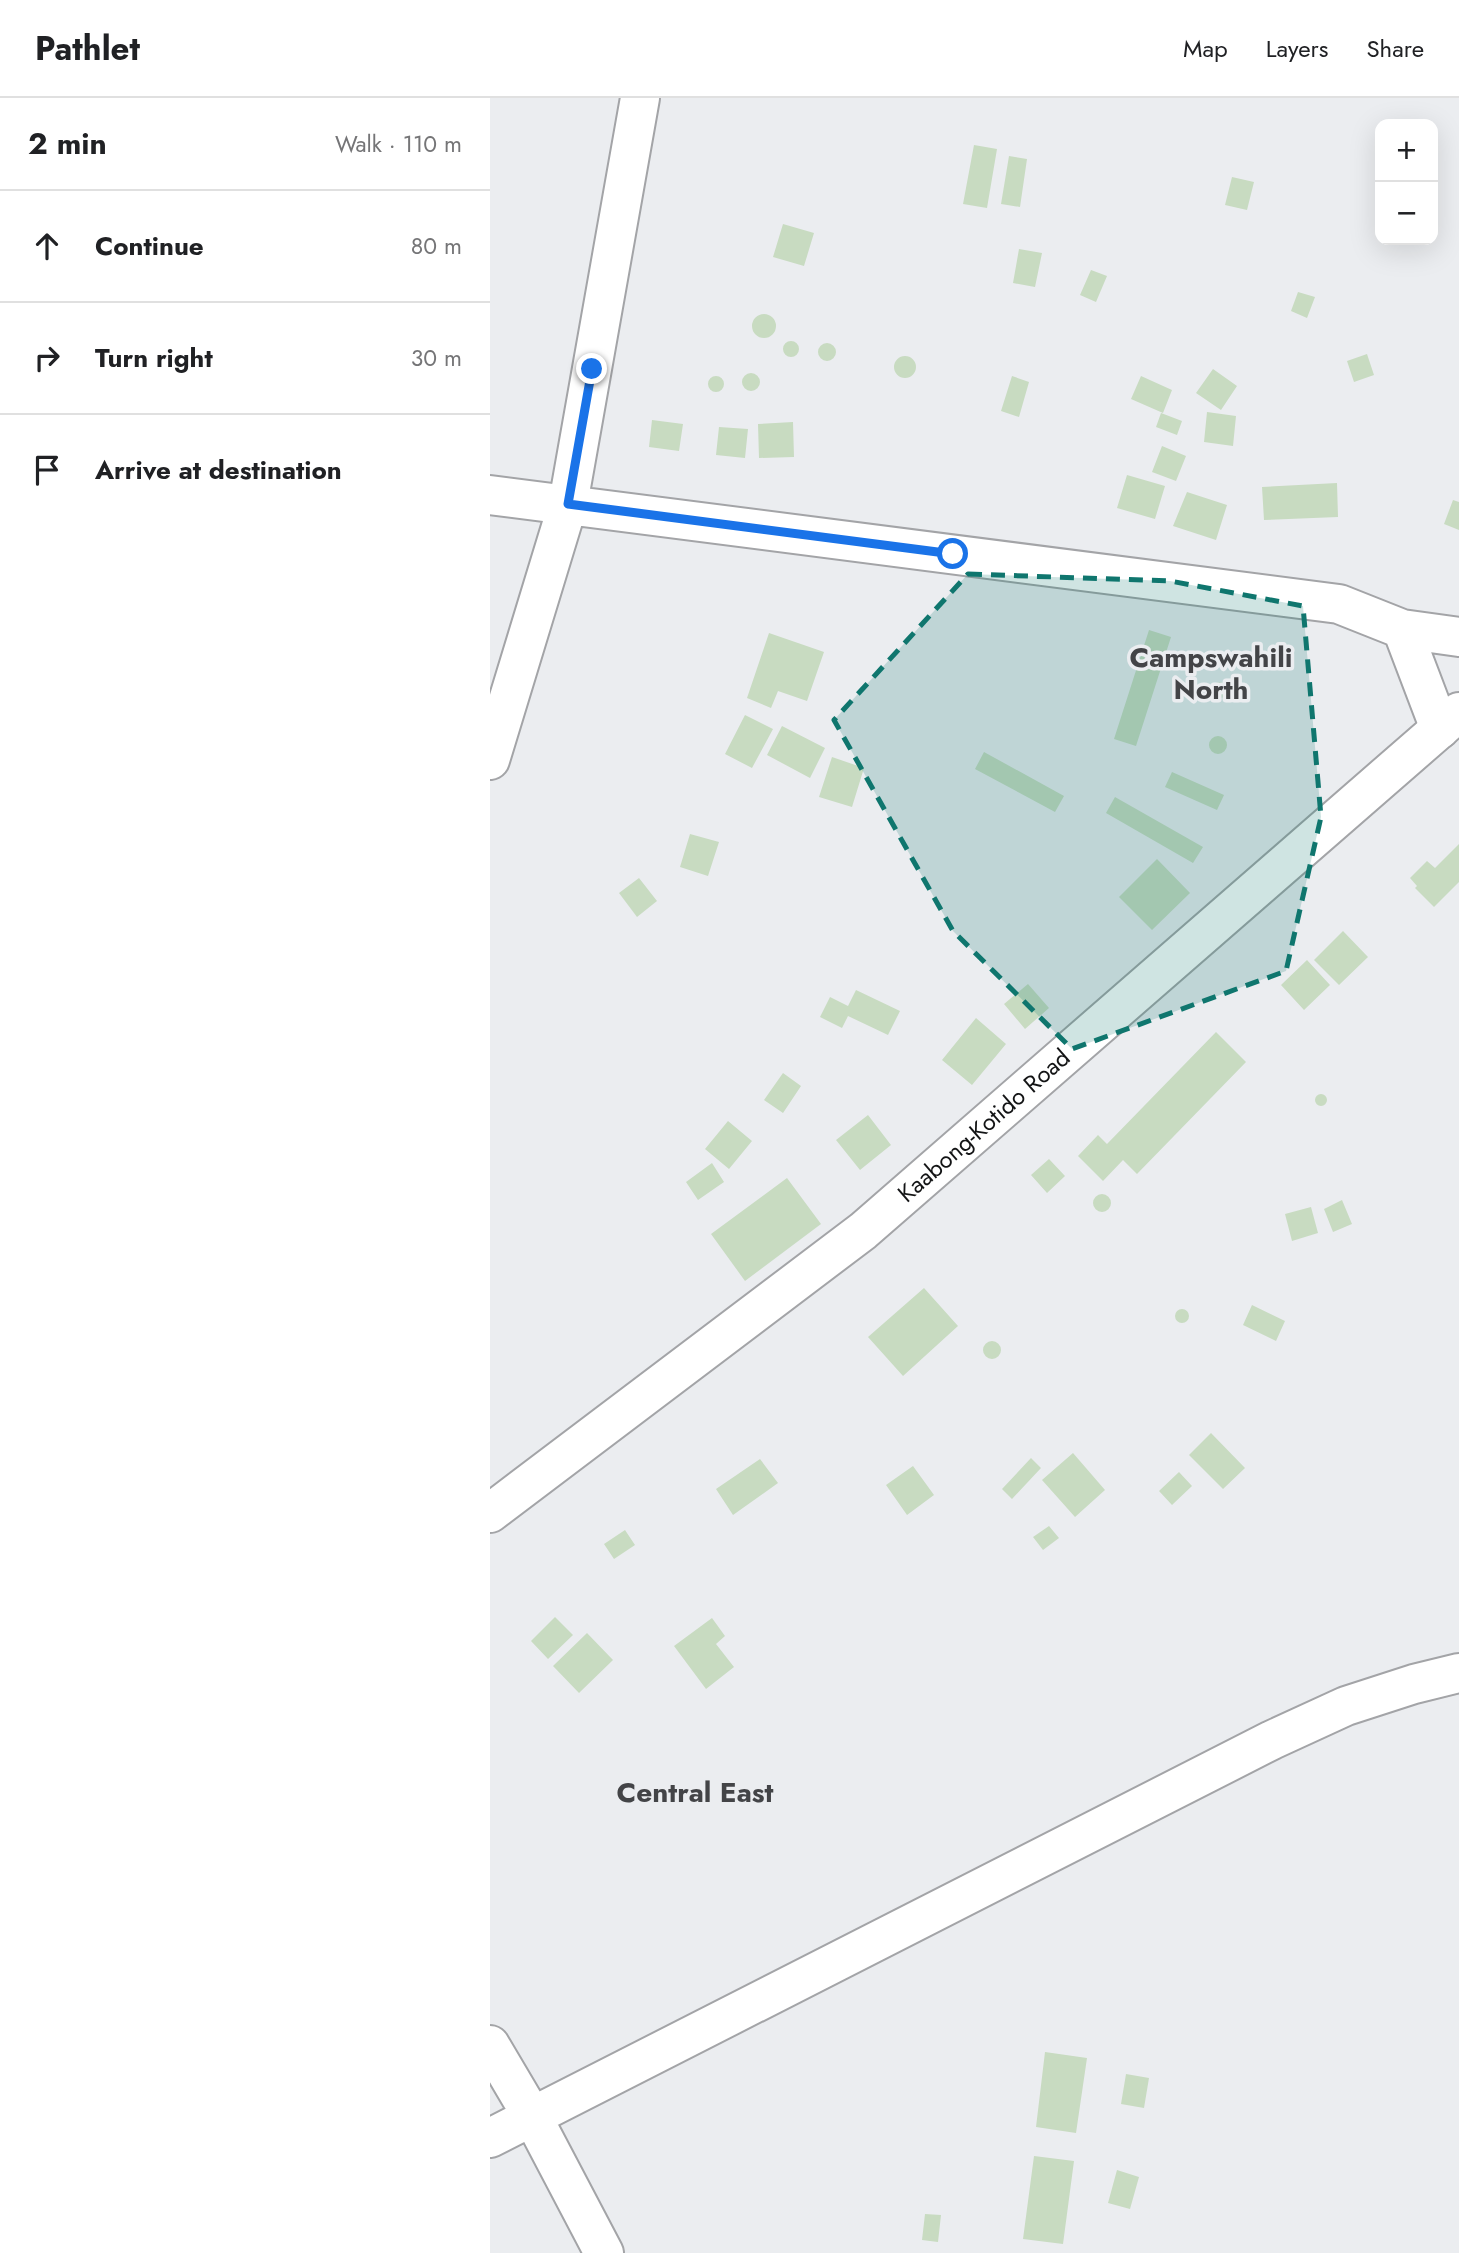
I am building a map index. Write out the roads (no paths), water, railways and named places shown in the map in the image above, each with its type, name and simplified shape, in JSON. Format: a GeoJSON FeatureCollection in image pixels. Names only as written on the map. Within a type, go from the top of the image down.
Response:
{"type":"FeatureCollection","features":[{"type":"Feature","properties":{"kind":"street"},"geometry":{"type":"LineString","coordinates":[[490,760],[568,504],[640,98]]}},
{"type":"Feature","properties":{"kind":"street"},"geometry":{"type":"LineString","coordinates":[[490,495],[1339,604],[1402,629],[1459,637]]}},
{"type":"Feature","properties":{"kind":"street"},"geometry":{"type":"LineString","coordinates":[[1402,629],[1450,721]]}},
{"type":"Feature","properties":{"kind":"street","name":"Kaabong-Kotido Road"},"geometry":{"type":"LineString","coordinates":[[490,1513],[863,1231],[1450,721]]}},
{"type":"Feature","properties":{"kind":"street"},"geometry":{"type":"LineString","coordinates":[[490,2138],[1260,1746],[1346,1706],[1459,1673]]}},
{"type":"Feature","properties":{"kind":"street"},"geometry":{"type":"LineString","coordinates":[[490,2045],[532,2116],[604,2253]]}},
{"type":"Feature","properties":{"kind":"district","name":"Campswahili North"},"geometry":{"type":"Point","coordinates":[1211,673]}},
{"type":"Feature","properties":{"kind":"district","name":"Central East"},"geometry":{"type":"Point","coordinates":[695,1792]}}]}
